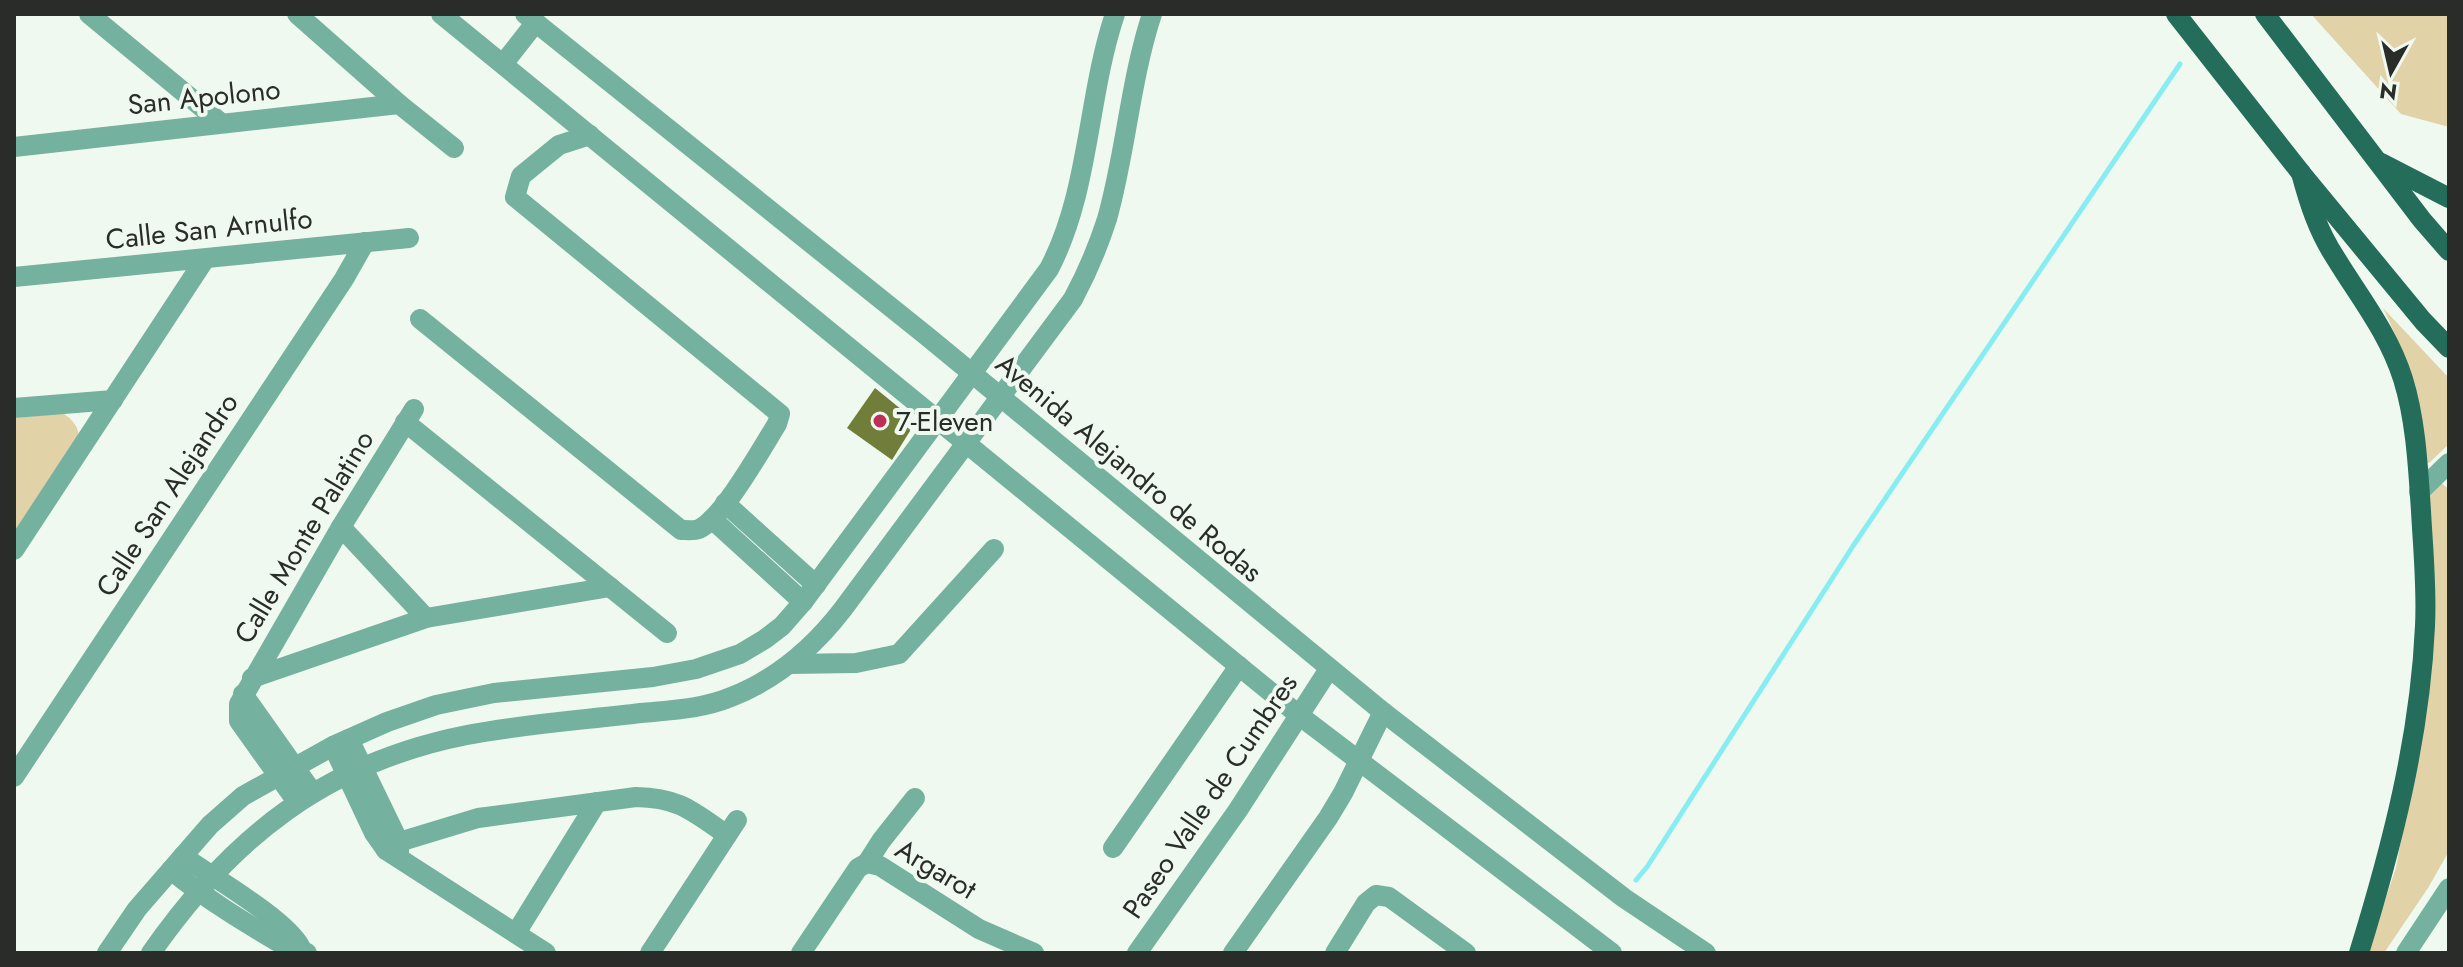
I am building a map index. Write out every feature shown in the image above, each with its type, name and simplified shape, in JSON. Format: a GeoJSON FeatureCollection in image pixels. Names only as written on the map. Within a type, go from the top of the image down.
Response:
{"type":"FeatureCollection","features":[{"type":"Feature","properties":{"kind":"main road"},"geometry":{"type":"LineString","coordinates":[[2265,14],[2449,251]]}},
{"type":"Feature","properties":{"kind":"main road"},"geometry":{"type":"LineString","coordinates":[[2187,18],[2301,173],[2423,321],[2449,348]]}},
{"type":"Feature","properties":{"kind":"main road"},"geometry":{"type":"LineString","coordinates":[[2377,161],[2449,198]]}},
{"type":"Feature","properties":{"kind":"main road"},"geometry":{"type":"LineString","coordinates":[[2301,173],[2311,211],[2334,257],[2381,326],[2392,348],[2410,410],[2419,492],[2425,625],[2418,709],[2394,833],[2359,953]]}},
{"type":"Feature","properties":{"kind":"street"},"geometry":{"type":"LineString","coordinates":[[89,14],[221,123]]}},
{"type":"Feature","properties":{"kind":"street"},"geometry":{"type":"LineString","coordinates":[[297,14],[454,148]]}},
{"type":"Feature","properties":{"kind":"street"},"geometry":{"type":"LineString","coordinates":[[441,14],[1300,716],[1612,953]]}},
{"type":"Feature","properties":{"kind":"street"},"geometry":{"type":"LineString","coordinates":[[107,953],[137,909],[210,825],[243,796],[341,742],[436,705],[494,693],[653,677],[696,669],[740,654],[782,626],[816,585],[1036,289],[1060,248],[1073,207],[1102,57],[1115,14]]}},
{"type":"Feature","properties":{"kind":"street"},"geometry":{"type":"LineString","coordinates":[[151,953],[237,849],[305,797],[355,773],[416,748],[466,735],[704,706],[750,689],[790,664],[824,634],[1073,299],[1097,247],[1110,204],[1130,98],[1152,14]]}},
{"type":"Feature","properties":{"kind":"street"},"geometry":{"type":"LineString","coordinates":[[503,64],[531,18]]}},
{"type":"Feature","properties":{"kind":"street","name":"Avenida Alejandro de Rodas"},"geometry":{"type":"LineString","coordinates":[[531,18],[973,374],[1383,712],[1624,898],[1706,953]]}},
{"type":"Feature","properties":{"kind":"street","name":"San Apolono"},"geometry":{"type":"LineString","coordinates":[[14,147],[399,104]]}},
{"type":"Feature","properties":{"kind":"street"},"geometry":{"type":"LineString","coordinates":[[420,319],[681,530],[698,530],[719,511],[777,424],[780,414],[515,197],[521,176],[559,145],[590,135]]}},
{"type":"Feature","properties":{"kind":"street","name":"Calle San Arnulfo"},"geometry":{"type":"LineString","coordinates":[[14,277],[409,238]]}},
{"type":"Feature","properties":{"kind":"street","name":"Calle San Alejandro"},"geometry":{"type":"LineString","coordinates":[[14,777],[344,279],[365,242]]}},
{"type":"Feature","properties":{"kind":"street"},"geometry":{"type":"LineString","coordinates":[[14,550],[205,259]]}},
{"type":"Feature","properties":{"kind":"street"},"geometry":{"type":"LineString","coordinates":[[14,408],[113,400]]}},
{"type":"Feature","properties":{"kind":"street","name":"Calle Monte Palatino"},"geometry":{"type":"LineString","coordinates":[[248,686],[409,416],[610,587]]}},
{"type":"Feature","properties":{"kind":"street"},"geometry":{"type":"LineString","coordinates":[[2419,492],[2449,463]]}},
{"type":"Feature","properties":{"kind":"street"},"geometry":{"type":"LineString","coordinates":[[719,511],[816,585]]}},
{"type":"Feature","properties":{"kind":"street"},"geometry":{"type":"LineString","coordinates":[[719,511],[803,602]]}},
{"type":"Feature","properties":{"kind":"street"},"geometry":{"type":"LineString","coordinates":[[341,527],[426,618]]}},
{"type":"Feature","properties":{"kind":"street"},"geometry":{"type":"LineString","coordinates":[[790,664],[856,663],[899,654],[994,549]]}},
{"type":"Feature","properties":{"kind":"street"},"geometry":{"type":"LineString","coordinates":[[305,797],[277,776],[239,721],[238,712],[248,686],[426,618],[610,587],[667,633]]}},
{"type":"Feature","properties":{"kind":"street"},"geometry":{"type":"LineString","coordinates":[[1113,848],[1239,666]]}},
{"type":"Feature","properties":{"kind":"street"},"geometry":{"type":"LineString","coordinates":[[696,669],[704,706]]}},
{"type":"Feature","properties":{"kind":"street","name":"Paseo Valle de Cumbres"},"geometry":{"type":"LineString","coordinates":[[1137,953],[1238,810],[1329,669]]}},
{"type":"Feature","properties":{"kind":"street"},"geometry":{"type":"LineString","coordinates":[[248,686],[296,765],[305,797]]}},
{"type":"Feature","properties":{"kind":"street"},"geometry":{"type":"LineString","coordinates":[[1233,953],[1328,818],[1383,712]]}},
{"type":"Feature","properties":{"kind":"street"},"geometry":{"type":"LineString","coordinates":[[341,742],[395,850],[426,878],[546,953]]}},
{"type":"Feature","properties":{"kind":"street"},"geometry":{"type":"LineString","coordinates":[[395,850],[478,818],[636,797],[667,799],[732,828],[650,953]]}},
{"type":"Feature","properties":{"kind":"street"},"geometry":{"type":"LineString","coordinates":[[867,863],[915,798]]}},
{"type":"Feature","properties":{"kind":"street"},"geometry":{"type":"LineString","coordinates":[[516,933],[597,802]]}},
{"type":"Feature","properties":{"kind":"street"},"geometry":{"type":"LineString","coordinates":[[177,863],[205,885],[251,903],[296,948]]}},
{"type":"Feature","properties":{"kind":"street","name":"Argarot"},"geometry":{"type":"LineString","coordinates":[[801,953],[858,868],[867,863],[880,866],[979,929],[1034,953]]}},
{"type":"Feature","properties":{"kind":"street"},"geometry":{"type":"LineString","coordinates":[[2406,953],[2449,888]]}},
{"type":"Feature","properties":{"kind":"street"},"geometry":{"type":"LineString","coordinates":[[1335,953],[1366,903],[1376,895],[1389,897],[1466,953]]}},
{"type":"Feature","properties":{"kind":"shaded area"},"geometry":{"type":"Polygon","coordinates":[[[2311,14],[2449,14],[2449,127],[2401,114],[2311,14]]]}},
{"type":"Feature","properties":{"kind":"shaded area"},"geometry":{"type":"Polygon","coordinates":[[[2383,308],[2449,378],[2449,444],[2429,463],[2426,463],[2405,365],[2383,308]]]}},
{"type":"Feature","properties":{"kind":"shaded area"},"geometry":{"type":"Polygon","coordinates":[[[63,413],[75,424],[79,439],[14,540],[14,418],[63,413]]]}},
{"type":"Feature","properties":{"kind":"shaded area"},"geometry":{"type":"Polygon","coordinates":[[[2441,483],[2449,489],[2449,851],[2384,953],[2367,953],[2396,868],[2425,706],[2429,495],[2441,483]]]}},
{"type":"Feature","properties":{"kind":"building","name":"7-Eleven"},"geometry":{"type":"Polygon","coordinates":[[[875,388],[907,414],[910,431],[892,460],[847,428],[875,388]]]}},
{"type":"Feature","properties":{"kind":"waterway"},"geometry":{"type":"LineString","coordinates":[[1636,880],[1853,546],[2180,64]]}},
{"type":"Feature","properties":{"kind":"place","name":"7-Eleven"},"geometry":{"type":"Point","coordinates":[880,421]}}]}
